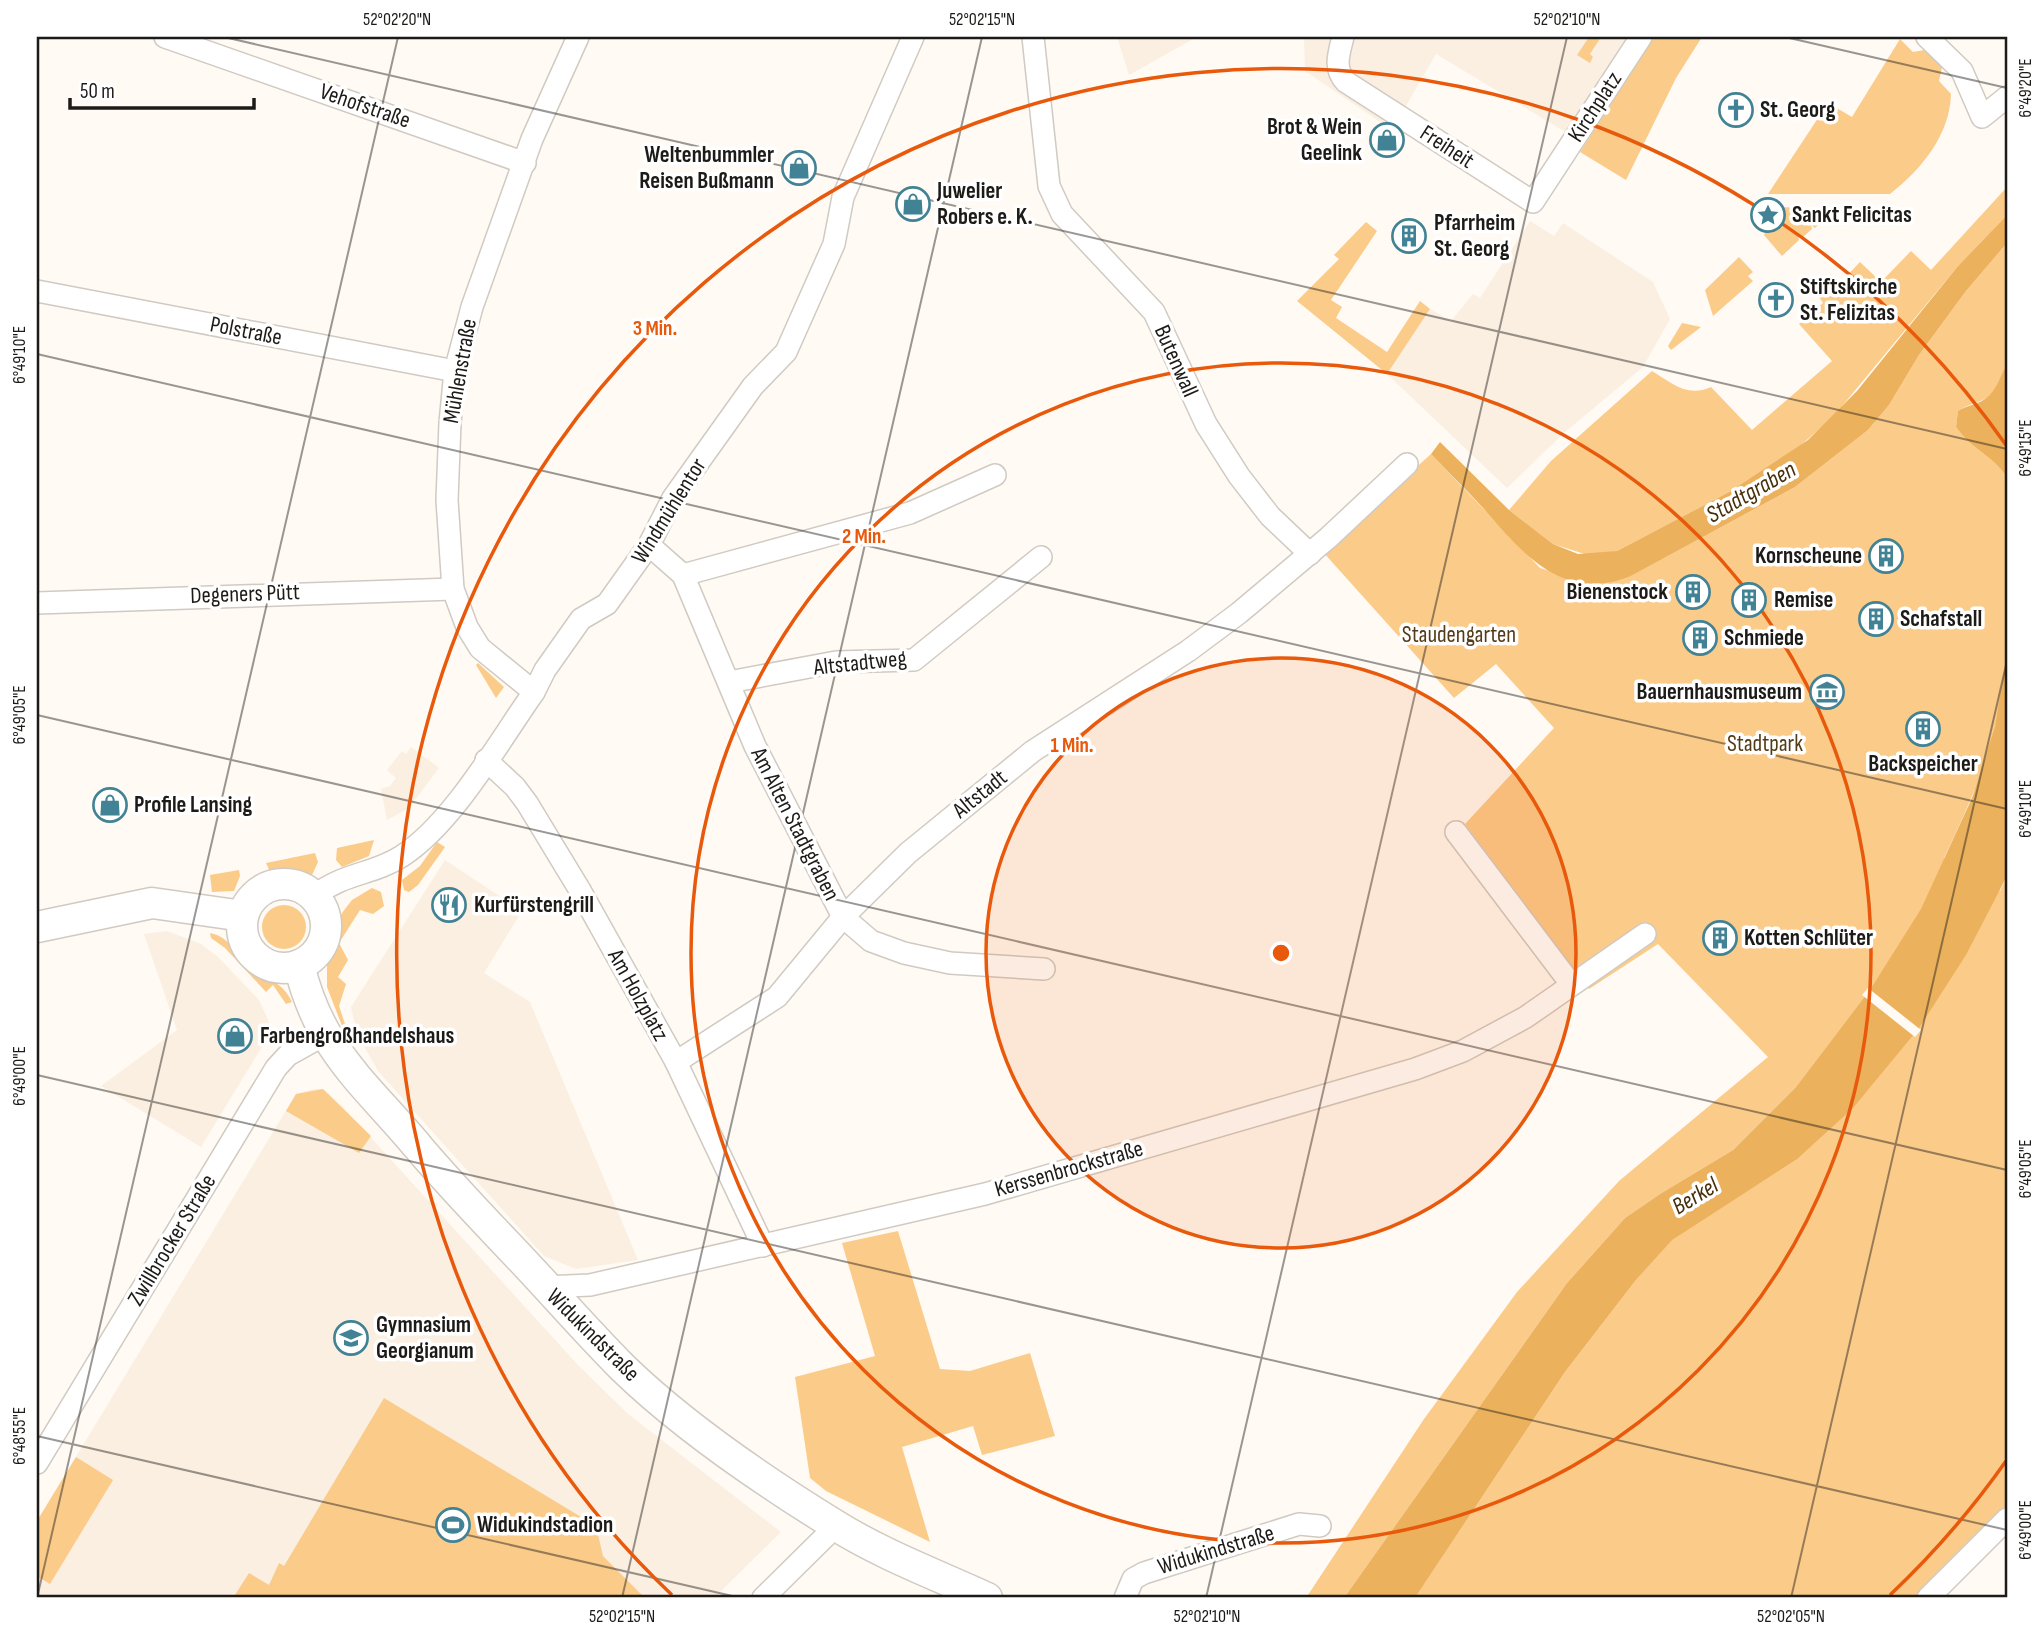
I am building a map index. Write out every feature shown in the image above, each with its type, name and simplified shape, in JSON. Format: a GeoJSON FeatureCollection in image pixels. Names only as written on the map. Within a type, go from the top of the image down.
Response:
{"type":"FeatureCollection","features":[{"type":"Feature","properties":{"kind":"street","name":"Vehofstraße"},"geometry":{"type":"LineString","coordinates":[[165,37],[525,163]]}},
{"type":"Feature","properties":{"kind":"street","name":"Mühlenstraße"},"geometry":{"type":"LineString","coordinates":[[534,692],[480,648],[467,627],[453,589],[447,500],[450,423],[455,371],[472,307],[532,139],[578,37]]}},
{"type":"Feature","properties":{"kind":"street","name":"Windmühlentor"},"geometry":{"type":"LineString","coordinates":[[314,895],[332,882],[392,861],[419,844],[445,817],[534,692],[545,670],[581,619],[607,604],[649,545],[673,498],[754,386],[786,352],[834,244],[843,197],[913,37]]}},
{"type":"Feature","properties":{"kind":"street","name":"Butenwall"},"geometry":{"type":"LineString","coordinates":[[1033,37],[1049,186],[1062,214],[1154,312],[1206,424],[1239,476],[1270,516],[1310,554]]}},
{"type":"Feature","properties":{"kind":"street","name":"Freiheit"},"geometry":{"type":"LineString","coordinates":[[1343,37],[1339,74],[1353,86],[1533,202],[1548,177]]}},
{"type":"Feature","properties":{"kind":"street","name":"Kirchplatz"},"geometry":{"type":"LineString","coordinates":[[1548,177],[1641,37]]}},
{"type":"Feature","properties":{"kind":"street"},"geometry":{"type":"LineString","coordinates":[[1927,37],[1962,71],[1982,117],[2007,97]]}},
{"type":"Feature","properties":{"kind":"street","name":"Polstraße"},"geometry":{"type":"LineString","coordinates":[[37,291],[455,371]]}},
{"type":"Feature","properties":{"kind":"street"},"geometry":{"type":"LineString","coordinates":[[1310,554],[1407,464]]}},
{"type":"Feature","properties":{"kind":"street"},"geometry":{"type":"LineString","coordinates":[[682,575],[910,513],[995,475]]}},
{"type":"Feature","properties":{"kind":"street","name":"Am Alten Stadtgraben"},"geometry":{"type":"LineString","coordinates":[[649,545],[682,575],[755,746],[843,917],[871,941],[904,953],[950,963],[1044,969]]}},
{"type":"Feature","properties":{"kind":"street","name":"Altstadt"},"geometry":{"type":"LineString","coordinates":[[676,1062],[777,997],[843,917],[908,853],[1033,751],[1188,651],[1310,554]]}},
{"type":"Feature","properties":{"kind":"street","name":"Altstadtweg"},"geometry":{"type":"LineString","coordinates":[[729,682],[836,662],[914,660],[1041,557]]}},
{"type":"Feature","properties":{"kind":"street","name":"Degeners Pütt"},"geometry":{"type":"LineString","coordinates":[[37,603],[453,589]]}},
{"type":"Feature","properties":{"kind":"street","name":"Am Holzplatz"},"geometry":{"type":"LineString","coordinates":[[486,760],[527,803],[676,1062],[763,1246]]}},
{"type":"Feature","properties":{"kind":"street"},"geometry":{"type":"LineString","coordinates":[[1456,832],[1571,984]]}},
{"type":"Feature","properties":{"kind":"street"},"geometry":{"type":"LineString","coordinates":[[279,884],[303,888],[314,895],[325,916],[324,940],[310,959],[284,968],[269,965],[256,958],[247,946],[242,931],[243,916],[256,894],[279,884]]}},
{"type":"Feature","properties":{"kind":"street"},"geometry":{"type":"LineString","coordinates":[[37,928],[152,903],[243,916]]}},
{"type":"Feature","properties":{"kind":"street","name":"Kerssenbrockstraße"},"geometry":{"type":"LineString","coordinates":[[545,1287],[590,1285],[985,1194],[1415,1069],[1462,1051],[1526,1017],[1645,933]]}},
{"type":"Feature","properties":{"kind":"street","name":"Widukindstraße"},"geometry":{"type":"LineString","coordinates":[[299,965],[324,1035],[357,1081],[545,1287],[624,1369],[661,1402],[724,1450],[836,1526],[874,1547],[988,1598]]}},
{"type":"Feature","properties":{"kind":"street","name":"Zwillbrocker Straße"},"geometry":{"type":"LineString","coordinates":[[37,1463],[276,1068],[288,1055],[324,1035]]}},
{"type":"Feature","properties":{"kind":"street"},"geometry":{"type":"LineString","coordinates":[[1928,1598],[2007,1519]]}},
{"type":"Feature","properties":{"kind":"street","name":"Widukindstraße"},"geometry":{"type":"LineString","coordinates":[[1125,1598],[1133,1579],[1144,1573],[1299,1524],[1320,1526]]}},
{"type":"Feature","properties":{"kind":"street"},"geometry":{"type":"LineString","coordinates":[[763,1598],[836,1526]]}},
{"type":"Feature","properties":{"kind":"shaded area"},"geometry":{"type":"Polygon","coordinates":[[[1117,37],[1197,37],[1129,75],[1117,37]]]}},
{"type":"Feature","properties":{"kind":"shaded area"},"geometry":{"type":"Polygon","coordinates":[[[1304,37],[1627,37],[1567,133],[1436,54],[1392,130],[1305,71],[1304,37]]]}},
{"type":"Feature","properties":{"kind":"shaded area"},"geometry":{"type":"Polygon","coordinates":[[[1530,221],[1554,236],[1563,223],[1653,282],[1670,319],[1643,367],[1565,432],[1507,488],[1387,374],[1430,309],[1451,321],[1473,294],[1480,298],[1530,221]]]}},
{"type":"Feature","properties":{"kind":"shaded area"},"geometry":{"type":"Polygon","coordinates":[[[411,747],[439,768],[409,808],[387,820],[381,789],[390,786],[396,778],[387,770],[402,751],[406,754],[411,747]]]}},
{"type":"Feature","properties":{"kind":"shaded area"},"geometry":{"type":"Polygon","coordinates":[[[445,860],[522,911],[484,973],[530,1002],[638,1260],[576,1269],[544,1256],[378,1071],[357,1034],[351,1007],[445,860]]]}},
{"type":"Feature","properties":{"kind":"shaded area"},"geometry":{"type":"Polygon","coordinates":[[[167,931],[201,944],[218,957],[259,1000],[269,1022],[263,1045],[201,1147],[101,1086],[177,1030],[144,934],[167,931]]]}},
{"type":"Feature","properties":{"kind":"shaded area","name":"Gymnasium Georgianum"},"geometry":{"type":"Polygon","coordinates":[[[323,1089],[343,1107],[578,1365],[628,1414],[781,1532],[714,1598],[645,1598],[603,1556],[266,1598],[37,1598],[37,1521],[296,1094],[323,1089]]]}},
{"type":"Feature","properties":{"kind":"green space"},"geometry":{"type":"Polygon","coordinates":[[[1589,37],[1601,37],[1590,54],[1593,57],[1590,63],[1577,55],[1589,37]]]}},
{"type":"Feature","properties":{"kind":"green space"},"geometry":{"type":"Polygon","coordinates":[[[1654,37],[1702,37],[1676,78],[1626,180],[1580,152],[1654,37]]]}},
{"type":"Feature","properties":{"kind":"green space"},"geometry":{"type":"Polygon","coordinates":[[[1900,39],[1913,52],[1930,49],[1943,63],[1939,81],[1951,94],[1945,124],[1923,163],[1890,194],[1768,194],[1828,103],[1852,117],[1900,39]]]}},
{"type":"Feature","properties":{"kind":"green space"},"geometry":{"type":"Polygon","coordinates":[[[2007,187],[2007,215],[1958,266],[1833,417],[1793,452],[1731,491],[1617,551],[1591,556],[1553,544],[1509,510],[1551,461],[1652,371],[1687,390],[1711,387],[1752,430],[1832,361],[1799,324],[1823,303],[1819,297],[1833,285],[1839,284],[1860,262],[1881,282],[1911,251],[1931,270],[2007,187]]]}},
{"type":"Feature","properties":{"kind":"green space"},"geometry":{"type":"Polygon","coordinates":[[[1777,207],[1837,209],[1835,221],[1821,217],[1822,221],[1815,228],[1811,225],[1812,229],[1802,238],[1798,235],[1799,240],[1782,256],[1764,235],[1777,207]]]}},
{"type":"Feature","properties":{"kind":"green space"},"geometry":{"type":"Polygon","coordinates":[[[1366,222],[1377,231],[1331,300],[1342,307],[1336,318],[1387,352],[1420,301],[1430,309],[1387,374],[1297,301],[1339,259],[1334,255],[1366,222]]]}},
{"type":"Feature","properties":{"kind":"green space","name":"Stadtpark"},"geometry":{"type":"Polygon","coordinates":[[[2007,243],[2010,320],[2007,359],[1995,390],[1987,398],[1958,411],[1956,427],[2007,477],[2009,603],[2006,667],[2002,698],[1985,762],[1944,858],[2000,891],[2007,876],[2007,1505],[1914,1598],[1415,1598],[1565,1372],[1636,1280],[1672,1239],[1796,1160],[1796,1087],[1733,1150],[1625,1218],[1567,1283],[1344,1598],[1306,1598],[1424,1419],[1517,1292],[1619,1181],[1768,1057],[1658,944],[1589,989],[1586,986],[1465,824],[1554,728],[1496,664],[1454,698],[1323,552],[1431,454],[1540,568],[1594,585],[1633,575],[1795,487],[1868,430],[1889,405],[1919,355],[1966,291],[2007,243]]]}},
{"type":"Feature","properties":{"kind":"green space"},"geometry":{"type":"Polygon","coordinates":[[[1739,257],[1753,272],[1748,276],[1753,281],[1713,316],[1705,290],[1739,257]]]}},
{"type":"Feature","properties":{"kind":"green space"},"geometry":{"type":"Polygon","coordinates":[[[1682,323],[1701,327],[1671,350],[1668,346],[1682,323]]]}},
{"type":"Feature","properties":{"kind":"green space"},"geometry":{"type":"Polygon","coordinates":[[[478,663],[504,687],[496,698],[476,665],[478,663]]]}},
{"type":"Feature","properties":{"kind":"green space"},"geometry":{"type":"Polygon","coordinates":[[[374,840],[369,856],[342,867],[336,860],[337,848],[374,840]]]}},
{"type":"Feature","properties":{"kind":"green space"},"geometry":{"type":"Polygon","coordinates":[[[437,842],[445,847],[418,885],[409,892],[404,890],[402,880],[420,866],[437,842]]]}},
{"type":"Feature","properties":{"kind":"green space"},"geometry":{"type":"Polygon","coordinates":[[[315,853],[318,862],[312,875],[272,876],[266,863],[315,853]]]}},
{"type":"Feature","properties":{"kind":"green space"},"geometry":{"type":"Polygon","coordinates":[[[239,870],[240,876],[234,891],[212,892],[210,875],[239,870]]]}},
{"type":"Feature","properties":{"kind":"green space"},"geometry":{"type":"Polygon","coordinates":[[[372,888],[381,892],[384,906],[373,914],[360,910],[339,943],[348,960],[338,977],[346,984],[339,1006],[346,1027],[344,1031],[327,987],[327,960],[342,913],[352,900],[372,888]]]}},
{"type":"Feature","properties":{"kind":"green space"},"geometry":{"type":"Polygon","coordinates":[[[284,905],[293,906],[300,911],[305,918],[305,936],[300,943],[293,948],[284,949],[275,948],[268,943],[263,936],[262,927],[263,918],[268,911],[275,906],[284,905]]]}},
{"type":"Feature","properties":{"kind":"green space"},"geometry":{"type":"Polygon","coordinates":[[[210,933],[228,942],[251,967],[284,990],[292,1002],[286,1004],[273,985],[266,992],[225,948],[211,938],[210,933]]]}},
{"type":"Feature","properties":{"kind":"green space"},"geometry":{"type":"Polygon","coordinates":[[[323,1089],[371,1136],[359,1153],[286,1111],[296,1094],[323,1089]]]}},
{"type":"Feature","properties":{"kind":"green space"},"geometry":{"type":"Polygon","coordinates":[[[898,1231],[940,1369],[970,1371],[1030,1353],[1055,1436],[982,1455],[973,1426],[902,1447],[930,1542],[826,1491],[810,1478],[795,1377],[875,1356],[842,1243],[898,1231]]]}},
{"type":"Feature","properties":{"kind":"green space","name":"Widukindstadion"},"geometry":{"type":"Polygon","coordinates":[[[384,1398],[596,1526],[603,1556],[645,1598],[233,1598],[249,1573],[269,1585],[279,1563],[284,1566],[384,1398]]]}},
{"type":"Feature","properties":{"kind":"green space"},"geometry":{"type":"Polygon","coordinates":[[[76,1457],[113,1480],[50,1584],[37,1576],[37,1521],[76,1457]]]}},
{"type":"Feature","properties":{"kind":"water","name":"Stadtgraben"},"geometry":{"type":"Polygon","coordinates":[[[2007,215],[2007,243],[1966,291],[1919,355],[1889,405],[1868,430],[1795,487],[1633,575],[1608,582],[1586,584],[1566,579],[1548,570],[1515,543],[1431,454],[1440,442],[1509,510],[1553,544],[1578,554],[1617,551],[1731,491],[1808,440],[1857,391],[1958,266],[2007,215]]]}},
{"type":"Feature","properties":{"kind":"water"},"geometry":{"type":"Polygon","coordinates":[[[2007,364],[2007,477],[1956,427],[1958,411],[1989,396],[2007,364]]]}},
{"type":"Feature","properties":{"kind":"water","name":"Berkel"},"geometry":{"type":"Polygon","coordinates":[[[2007,652],[2007,876],[1966,955],[1919,1028],[1853,1108],[1796,1160],[1672,1240],[1636,1280],[1565,1372],[1415,1598],[1344,1598],[1567,1283],[1625,1218],[1733,1150],[1797,1086],[1870,990],[1921,909],[1972,798],[1995,727],[2007,652]]]}},
{"type":"Feature","properties":{"kind":"pier"},"geometry":{"type":"Polygon","coordinates":[[[1868,988],[1921,1030],[1915,1037],[1862,995],[1868,988]]]}},
{"type":"Feature","properties":{"kind":"place","name":"St. Georg"},"geometry":{"type":"Point","coordinates":[1736,110]}},
{"type":"Feature","properties":{"kind":"place","name":"Brot & Wein Geelink"},"geometry":{"type":"Point","coordinates":[1387,140]}},
{"type":"Feature","properties":{"kind":"place","name":"Weltenbummler Reisen Bußmann"},"geometry":{"type":"Point","coordinates":[799,168]}},
{"type":"Feature","properties":{"kind":"place","name":"Juwelier Robers e. K."},"geometry":{"type":"Point","coordinates":[913,204]}},
{"type":"Feature","properties":{"kind":"place","name":"Sankt Felicitas"},"geometry":{"type":"Point","coordinates":[1768,215]}},
{"type":"Feature","properties":{"kind":"place","name":"Pfarrheim St. Georg"},"geometry":{"type":"Point","coordinates":[1409,236]}},
{"type":"Feature","properties":{"kind":"place","name":"Stiftskirche St. Felizitas"},"geometry":{"type":"Point","coordinates":[1776,300]}},
{"type":"Feature","properties":{"kind":"place","name":"Kornscheune"},"geometry":{"type":"Point","coordinates":[1886,556]}},
{"type":"Feature","properties":{"kind":"place","name":"Bienenstock"},"geometry":{"type":"Point","coordinates":[1693,592]}},
{"type":"Feature","properties":{"kind":"place","name":"Remise"},"geometry":{"type":"Point","coordinates":[1749,600]}},
{"type":"Feature","properties":{"kind":"place","name":"Schafstall"},"geometry":{"type":"Point","coordinates":[1876,619]}},
{"type":"Feature","properties":{"kind":"place","name":"Schmiede"},"geometry":{"type":"Point","coordinates":[1700,638]}},
{"type":"Feature","properties":{"kind":"place","name":"Bauernhausmuseum"},"geometry":{"type":"Point","coordinates":[1827,692]}},
{"type":"Feature","properties":{"kind":"place","name":"Backspeicher"},"geometry":{"type":"Point","coordinates":[1923,729]}},
{"type":"Feature","properties":{"kind":"place","name":"Profile Lansing"},"geometry":{"type":"Point","coordinates":[110,805]}},
{"type":"Feature","properties":{"kind":"place","name":"Kurfürstengrill"},"geometry":{"type":"Point","coordinates":[449,905]}},
{"type":"Feature","properties":{"kind":"place","name":"Kotten Schlüter"},"geometry":{"type":"Point","coordinates":[1720,938]}},
{"type":"Feature","properties":{"kind":"place","name":"Farbengroßhandelshaus"},"geometry":{"type":"Point","coordinates":[235,1036]}},
{"type":"Feature","properties":{"kind":"place","name":"Gymnasium Georgianum"},"geometry":{"type":"Point","coordinates":[351,1338]}},
{"type":"Feature","properties":{"kind":"place","name":"Widukindstadion"},"geometry":{"type":"Point","coordinates":[453,1525]}},
{"type":"Feature","properties":{"kind":"park label","name":"Staudengarten"},"geometry":{"type":"Point","coordinates":[1459,635]}}]}
